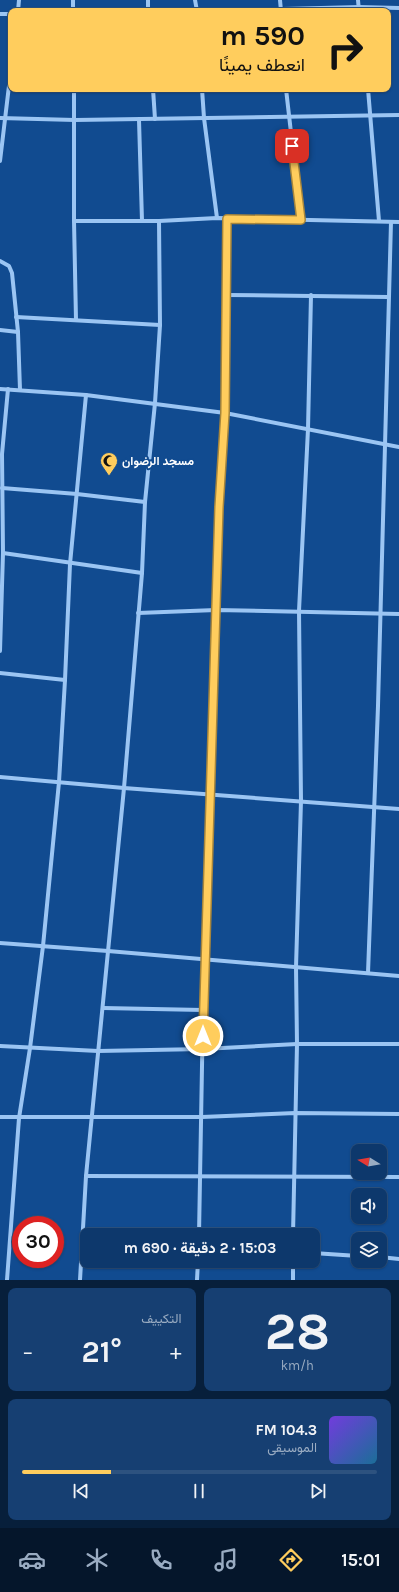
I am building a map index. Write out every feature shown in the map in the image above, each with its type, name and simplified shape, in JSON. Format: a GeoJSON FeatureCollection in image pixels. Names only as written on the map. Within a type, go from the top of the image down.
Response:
{"type":"FeatureCollection","features":[{"type":"Feature","properties":{"kind":"street"},"geometry":{"type":"LineString","coordinates":[[0,161],[2,118],[8,85]]}},
{"type":"Feature","properties":{"kind":"street"},"geometry":{"type":"LineString","coordinates":[[74,92],[76,320]]}},
{"type":"Feature","properties":{"kind":"street"},"geometry":{"type":"LineString","coordinates":[[153,92],[155,120]]}},
{"type":"Feature","properties":{"kind":"street"},"geometry":{"type":"LineString","coordinates":[[202,92],[204,118],[217,218]]}},
{"type":"Feature","properties":{"kind":"street"},"geometry":{"type":"LineString","coordinates":[[286,92],[301,220]]}},
{"type":"Feature","properties":{"kind":"street"},"geometry":{"type":"LineString","coordinates":[[368,92],[372,116],[379,221]]}},
{"type":"Feature","properties":{"kind":"street"},"geometry":{"type":"LineString","coordinates":[[2,118],[155,120],[288,116],[399,115]]}},
{"type":"Feature","properties":{"kind":"street"},"geometry":{"type":"LineString","coordinates":[[140,120],[142,221]]}},
{"type":"Feature","properties":{"kind":"street"},"geometry":{"type":"LineString","coordinates":[[74,221],[159,221],[217,218],[399,222]]}},
{"type":"Feature","properties":{"kind":"street"},"geometry":{"type":"LineString","coordinates":[[199,1228],[203,1010],[219,507],[225,413],[227,219]]}},
{"type":"Feature","properties":{"kind":"street"},"geometry":{"type":"LineString","coordinates":[[82,1228],[91,1118],[124,788],[142,573],[145,502],[155,403],[160,325],[159,221]]}},
{"type":"Feature","properties":{"kind":"street"},"geometry":{"type":"LineString","coordinates":[[368,973],[385,445],[388,298],[392,222]]}},
{"type":"Feature","properties":{"kind":"street"},"geometry":{"type":"LineString","coordinates":[[0,261],[9,266],[12,273],[18,332],[20,390]]}},
{"type":"Feature","properties":{"kind":"street"},"geometry":{"type":"LineString","coordinates":[[227,295],[311,295],[388,298]]}},
{"type":"Feature","properties":{"kind":"street"},"geometry":{"type":"LineString","coordinates":[[293,1228],[297,1044],[296,967],[300,801],[300,611],[308,429],[311,295]]}},
{"type":"Feature","properties":{"kind":"street"},"geometry":{"type":"LineString","coordinates":[[16,317],[160,325]]}},
{"type":"Feature","properties":{"kind":"street"},"geometry":{"type":"LineString","coordinates":[[0,330],[18,332]]}},
{"type":"Feature","properties":{"kind":"street"},"geometry":{"type":"LineString","coordinates":[[0,389],[86,394],[225,413],[399,447]]}},
{"type":"Feature","properties":{"kind":"street"},"geometry":{"type":"LineString","coordinates":[[0,651],[3,553],[1,520],[1,454],[8,390]]}},
{"type":"Feature","properties":{"kind":"street"},"geometry":{"type":"LineString","coordinates":[[7,1280],[18,1118],[30,1048],[43,946],[59,782],[70,564],[86,394]]}},
{"type":"Feature","properties":{"kind":"street"},"geometry":{"type":"LineString","coordinates":[[2,488],[77,494],[145,502]]}},
{"type":"Feature","properties":{"kind":"street"},"geometry":{"type":"LineString","coordinates":[[3,553],[70,564],[142,573]]}},
{"type":"Feature","properties":{"kind":"street"},"geometry":{"type":"LineString","coordinates":[[138,613],[216,610],[399,614]]}},
{"type":"Feature","properties":{"kind":"street"},"geometry":{"type":"LineString","coordinates":[[0,673],[65,680]]}},
{"type":"Feature","properties":{"kind":"street"},"geometry":{"type":"LineString","coordinates":[[0,776],[124,788],[399,808]]}},
{"type":"Feature","properties":{"kind":"street"},"geometry":{"type":"LineString","coordinates":[[0,943],[399,976]]}},
{"type":"Feature","properties":{"kind":"street"},"geometry":{"type":"LineString","coordinates":[[102,1008],[203,1010]]}},
{"type":"Feature","properties":{"kind":"street"},"geometry":{"type":"LineString","coordinates":[[0,1046],[98,1051],[203,1049],[297,1044],[399,1044]]}},
{"type":"Feature","properties":{"kind":"street"},"geometry":{"type":"LineString","coordinates":[[0,1117],[202,1117],[295,1113],[399,1114]]}},
{"type":"Feature","properties":{"kind":"street"},"geometry":{"type":"LineString","coordinates":[[86,1176],[200,1178],[399,1177]]}},
{"type":"Feature","properties":{"kind":"street"},"geometry":{"type":"LineString","coordinates":[[320,1253],[351,1256]]}},
{"type":"Feature","properties":{"kind":"street"},"geometry":{"type":"LineString","coordinates":[[387,1258],[399,1259]]}},
{"type":"Feature","properties":{"kind":"street"},"geometry":{"type":"LineString","coordinates":[[80,1268],[80,1280]]}},
{"type":"Feature","properties":{"kind":"street"},"geometry":{"type":"LineString","coordinates":[[197,1280],[198,1268]]}},
{"type":"Feature","properties":{"kind":"street"},"geometry":{"type":"LineString","coordinates":[[293,1268],[293,1280]]}},
{"type":"Feature","properties":{"kind":"place","name":"مسجد الرضوان"},"geometry":{"type":"Point","coordinates":[109,476]}},
{"type":"Feature","properties":{"kind":"route"},"geometry":{"type":"LineString","coordinates":[[203,1036],[219,507],[225,413],[227,219],[301,220],[292,146]]}}]}
